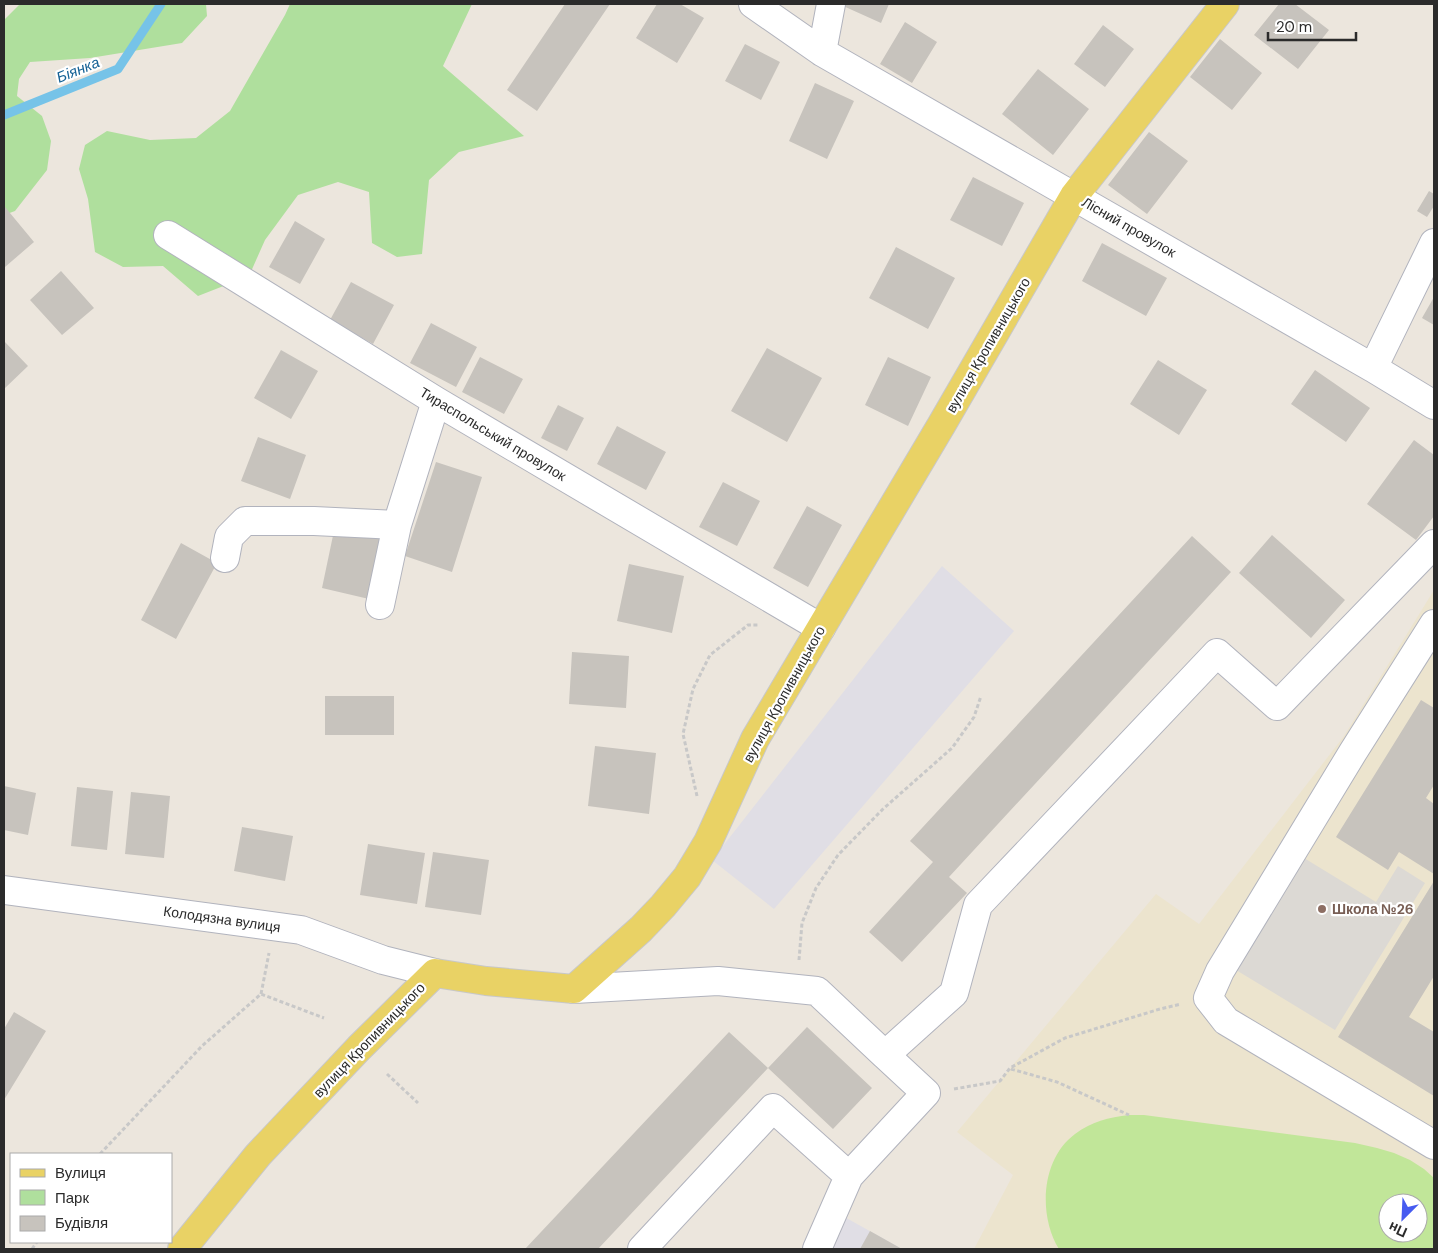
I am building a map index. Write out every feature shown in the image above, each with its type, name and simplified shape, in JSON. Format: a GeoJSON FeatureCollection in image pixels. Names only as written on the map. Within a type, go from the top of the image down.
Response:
{"type":"FeatureCollection","features":[{"type":"Feature","properties":{"kind":"main road","name":"вулиця Кропивницького"},"geometry":{"type":"LineString","coordinates":[[182,1249],[258,1156],[359,1048],[435,973],[486,981],[574,989],[641,929],[663,906],[687,877],[708,842],[755,739],[942,424],[1074,196],[1225,4]]}},
{"type":"Feature","properties":{"kind":"street","name":"Лісний провулок"},"geometry":{"type":"LineString","coordinates":[[753,4],[822,52],[1373,368],[1434,405]]}},
{"type":"Feature","properties":{"kind":"street"},"geometry":{"type":"LineString","coordinates":[[822,52],[831,4]]}},
{"type":"Feature","properties":{"kind":"street","name":"Тираспольський провулок"},"geometry":{"type":"LineString","coordinates":[[168,235],[436,401],[821,628]]}},
{"type":"Feature","properties":{"kind":"street"},"geometry":{"type":"LineString","coordinates":[[1373,368],[1434,243]]}},
{"type":"Feature","properties":{"kind":"street"},"geometry":{"type":"LineString","coordinates":[[380,605],[396,525],[436,401]]}},
{"type":"Feature","properties":{"kind":"street"},"geometry":{"type":"LineString","coordinates":[[225,558],[229,536],[245,521],[314,521],[396,525]]}},
{"type":"Feature","properties":{"kind":"street"},"geometry":{"type":"LineString","coordinates":[[885,1055],[954,993],[978,905],[1217,653],[1277,706],[1434,544]]}},
{"type":"Feature","properties":{"kind":"street"},"geometry":{"type":"LineString","coordinates":[[1433,628],[1353,752],[1220,971],[1208,998],[1226,1021],[1434,1145]]}},
{"type":"Feature","properties":{"kind":"street","name":"Колодязна вулиця"},"geometry":{"type":"LineString","coordinates":[[4,890],[300,930],[383,960],[435,973]]}},
{"type":"Feature","properties":{"kind":"street"},"geometry":{"type":"LineString","coordinates":[[574,989],[718,981],[817,991],[926,1093],[849,1176],[817,1249]]}},
{"type":"Feature","properties":{"kind":"street"},"geometry":{"type":"LineString","coordinates":[[642,1249],[773,1108],[849,1176]]}},
{"type":"Feature","properties":{"kind":"path"},"geometry":{"type":"LineString","coordinates":[[698,799],[684,734],[693,689],[710,655],[748,625],[766,626]]}},
{"type":"Feature","properties":{"kind":"path"},"geometry":{"type":"LineString","coordinates":[[817,991],[799,958],[802,923],[816,888],[838,855],[883,809],[952,748],[974,716],[981,696]]}},
{"type":"Feature","properties":{"kind":"path"},"geometry":{"type":"LineString","coordinates":[[101,1153],[202,1046],[262,994],[275,927]]}},
{"type":"Feature","properties":{"kind":"path"},"geometry":{"type":"LineString","coordinates":[[262,994],[324,1018]]}},
{"type":"Feature","properties":{"kind":"path"},"geometry":{"type":"LineString","coordinates":[[926,1093],[1000,1080],[1010,1068],[1065,1038],[1160,1009],[1208,998]]}},
{"type":"Feature","properties":{"kind":"path"},"geometry":{"type":"LineString","coordinates":[[1010,1068],[1057,1082],[1129,1115]]}},
{"type":"Feature","properties":{"kind":"path"},"geometry":{"type":"LineString","coordinates":[[387,1074],[418,1103]]}},
{"type":"Feature","properties":{"kind":"shaded area"},"geometry":{"type":"Polygon","coordinates":[[[942,566],[1014,631],[774,909],[712,860],[942,566]]]}},
{"type":"Feature","properties":{"kind":"shaded area","name":"Школа №26"},"geometry":{"type":"Polygon","coordinates":[[[1434,590],[1434,1249],[974,1249],[1013,1175],[957,1132],[1156,894],[1199,924],[1344,736],[1434,590]]]}},
{"type":"Feature","properties":{"kind":"shaded area"},"geometry":{"type":"Polygon","coordinates":[[[1304,858],[1376,902],[1398,866],[1425,883],[1335,1030],[1236,970],[1304,858]]]}},
{"type":"Feature","properties":{"kind":"shaded area"},"geometry":{"type":"Polygon","coordinates":[[[832,1210],[902,1249],[810,1249],[832,1210]]]}},
{"type":"Feature","properties":{"kind":"green space"},"geometry":{"type":"Polygon","coordinates":[[[20,4],[206,4],[207,16],[182,43],[90,58],[30,62],[19,79],[17,96],[42,116],[51,141],[47,170],[15,211],[4,215],[4,20],[20,4]]]}},
{"type":"Feature","properties":{"kind":"green space"},"geometry":{"type":"Polygon","coordinates":[[[290,4],[472,4],[443,66],[524,136],[459,152],[429,180],[422,254],[397,257],[372,243],[369,192],[338,182],[298,195],[265,240],[249,276],[198,296],[163,266],[123,267],[95,252],[88,199],[79,169],[85,145],[107,131],[150,140],[196,138],[230,111],[290,4]]]}},
{"type":"Feature","properties":{"kind":"green space"},"geometry":{"type":"Polygon","coordinates":[[[1129,1115],[1144,1115],[1355,1143],[1394,1153],[1410,1160],[1434,1178],[1434,1249],[1059,1249],[1052,1235],[1048,1220],[1046,1188],[1049,1172],[1055,1158],[1075,1134],[1087,1126],[1107,1119],[1129,1115]]]}},
{"type":"Feature","properties":{"kind":"building"},"geometry":{"type":"Polygon","coordinates":[[[565,4],[610,4],[537,111],[507,90],[565,4]]]}},
{"type":"Feature","properties":{"kind":"building"},"geometry":{"type":"Polygon","coordinates":[[[657,4],[680,4],[704,18],[677,63],[636,38],[657,4]]]}},
{"type":"Feature","properties":{"kind":"building"},"geometry":{"type":"Polygon","coordinates":[[[842,4],[889,4],[881,23],[842,4]]]}},
{"type":"Feature","properties":{"kind":"building"},"geometry":{"type":"Polygon","coordinates":[[[1279,4],[1295,4],[1329,30],[1298,69],[1254,35],[1279,4]]]}},
{"type":"Feature","properties":{"kind":"building"},"geometry":{"type":"Polygon","coordinates":[[[905,22],[937,42],[912,83],[880,64],[905,22]]]}},
{"type":"Feature","properties":{"kind":"building"},"geometry":{"type":"Polygon","coordinates":[[[1103,25],[1134,49],[1105,87],[1074,64],[1103,25]]]}},
{"type":"Feature","properties":{"kind":"building"},"geometry":{"type":"Polygon","coordinates":[[[1220,39],[1262,73],[1232,110],[1190,77],[1220,39]]]}},
{"type":"Feature","properties":{"kind":"building"},"geometry":{"type":"Polygon","coordinates":[[[745,44],[780,62],[761,100],[725,81],[745,44]]]}},
{"type":"Feature","properties":{"kind":"building"},"geometry":{"type":"Polygon","coordinates":[[[1038,69],[1089,109],[1053,155],[1002,114],[1038,69]]]}},
{"type":"Feature","properties":{"kind":"building"},"geometry":{"type":"Polygon","coordinates":[[[815,83],[854,101],[827,159],[789,141],[815,83]]]}},
{"type":"Feature","properties":{"kind":"building"},"geometry":{"type":"Polygon","coordinates":[[[1149,132],[1188,161],[1147,214],[1108,185],[1149,132]]]}},
{"type":"Feature","properties":{"kind":"building"},"geometry":{"type":"Polygon","coordinates":[[[973,177],[1024,203],[1002,246],[950,220],[973,177]]]}},
{"type":"Feature","properties":{"kind":"building"},"geometry":{"type":"Polygon","coordinates":[[[1429,191],[1434,194],[1434,206],[1427,217],[1417,211],[1429,191]]]}},
{"type":"Feature","properties":{"kind":"building"},"geometry":{"type":"Polygon","coordinates":[[[4,208],[34,242],[5,267],[4,208]]]}},
{"type":"Feature","properties":{"kind":"building"},"geometry":{"type":"Polygon","coordinates":[[[295,221],[325,239],[300,284],[269,267],[295,221]]]}},
{"type":"Feature","properties":{"kind":"building"},"geometry":{"type":"Polygon","coordinates":[[[1102,243],[1167,278],[1146,316],[1082,281],[1102,243]]]}},
{"type":"Feature","properties":{"kind":"building"},"geometry":{"type":"Polygon","coordinates":[[[896,247],[955,278],[928,329],[869,298],[896,247]]]}},
{"type":"Feature","properties":{"kind":"building"},"geometry":{"type":"Polygon","coordinates":[[[61,271],[94,308],[62,335],[30,300],[61,271]]]}},
{"type":"Feature","properties":{"kind":"building"},"geometry":{"type":"Polygon","coordinates":[[[351,282],[394,305],[373,344],[330,320],[351,282]]]}},
{"type":"Feature","properties":{"kind":"building"},"geometry":{"type":"Polygon","coordinates":[[[1434,297],[1434,325],[1422,318],[1434,297]]]}},
{"type":"Feature","properties":{"kind":"building"},"geometry":{"type":"Polygon","coordinates":[[[431,323],[477,347],[456,387],[410,363],[431,323]]]}},
{"type":"Feature","properties":{"kind":"building"},"geometry":{"type":"Polygon","coordinates":[[[4,341],[28,366],[4,389],[4,341]]]}},
{"type":"Feature","properties":{"kind":"building"},"geometry":{"type":"Polygon","coordinates":[[[767,348],[822,378],[787,442],[731,411],[767,348]]]}},
{"type":"Feature","properties":{"kind":"building"},"geometry":{"type":"Polygon","coordinates":[[[281,350],[318,371],[291,419],[254,398],[281,350]]]}},
{"type":"Feature","properties":{"kind":"building"},"geometry":{"type":"Polygon","coordinates":[[[480,357],[523,379],[504,414],[462,392],[480,357]]]}},
{"type":"Feature","properties":{"kind":"building"},"geometry":{"type":"Polygon","coordinates":[[[888,357],[931,377],[908,426],[865,405],[888,357]]]}},
{"type":"Feature","properties":{"kind":"building"},"geometry":{"type":"Polygon","coordinates":[[[1158,360],[1207,390],[1179,435],[1130,404],[1158,360]]]}},
{"type":"Feature","properties":{"kind":"building"},"geometry":{"type":"Polygon","coordinates":[[[1315,370],[1370,408],[1346,442],[1291,404],[1315,370]]]}},
{"type":"Feature","properties":{"kind":"building"},"geometry":{"type":"Polygon","coordinates":[[[558,405],[584,418],[567,451],[541,438],[558,405]]]}},
{"type":"Feature","properties":{"kind":"building"},"geometry":{"type":"Polygon","coordinates":[[[617,426],[666,452],[646,490],[597,464],[617,426]]]}},
{"type":"Feature","properties":{"kind":"building"},"geometry":{"type":"Polygon","coordinates":[[[258,437],[306,455],[290,499],[241,481],[258,437]]]}},
{"type":"Feature","properties":{"kind":"building"},"geometry":{"type":"Polygon","coordinates":[[[1414,440],[1434,455],[1434,516],[1416,540],[1367,504],[1414,440]]]}},
{"type":"Feature","properties":{"kind":"building"},"geometry":{"type":"Polygon","coordinates":[[[436,462],[482,477],[452,572],[405,556],[436,462]]]}},
{"type":"Feature","properties":{"kind":"building"},"geometry":{"type":"Polygon","coordinates":[[[723,482],[760,501],[737,546],[699,527],[723,482]]]}},
{"type":"Feature","properties":{"kind":"building"},"geometry":{"type":"Polygon","coordinates":[[[807,506],[842,525],[808,587],[773,568],[807,506]]]}},
{"type":"Feature","properties":{"kind":"building"},"geometry":{"type":"Polygon","coordinates":[[[335,526],[382,536],[369,599],[322,588],[335,526]]]}},
{"type":"Feature","properties":{"kind":"building"},"geometry":{"type":"Polygon","coordinates":[[[1272,535],[1345,600],[1311,638],[1239,573],[1272,535]]]}},
{"type":"Feature","properties":{"kind":"building"},"geometry":{"type":"Polygon","coordinates":[[[1192,536],[1231,572],[949,877],[967,893],[902,962],[869,932],[933,862],[910,841],[1192,536]]]}},
{"type":"Feature","properties":{"kind":"building"},"geometry":{"type":"Polygon","coordinates":[[[181,543],[217,563],[176,639],[141,620],[181,543]]]}},
{"type":"Feature","properties":{"kind":"building"},"geometry":{"type":"Polygon","coordinates":[[[629,564],[684,576],[672,633],[617,621],[629,564]]]}},
{"type":"Feature","properties":{"kind":"building"},"geometry":{"type":"Polygon","coordinates":[[[572,652],[629,656],[626,708],[569,704],[572,652]]]}},
{"type":"Feature","properties":{"kind":"building"},"geometry":{"type":"Polygon","coordinates":[[[325,696],[394,696],[394,735],[325,735],[325,696]]]}},
{"type":"Feature","properties":{"kind":"building"},"geometry":{"type":"Polygon","coordinates":[[[1421,700],[1434,708],[1434,785],[1426,798],[1434,804],[1434,874],[1399,852],[1388,870],[1336,837],[1421,700]]]}},
{"type":"Feature","properties":{"kind":"building"},"geometry":{"type":"Polygon","coordinates":[[[595,746],[656,753],[649,814],[588,806],[595,746]]]}},
{"type":"Feature","properties":{"kind":"building"},"geometry":{"type":"Polygon","coordinates":[[[4,786],[36,793],[28,835],[4,830],[4,786]]]}},
{"type":"Feature","properties":{"kind":"building"},"geometry":{"type":"Polygon","coordinates":[[[77,787],[113,791],[107,850],[71,846],[77,787]]]}},
{"type":"Feature","properties":{"kind":"building"},"geometry":{"type":"Polygon","coordinates":[[[131,792],[170,796],[164,858],[125,854],[131,792]]]}},
{"type":"Feature","properties":{"kind":"building"},"geometry":{"type":"Polygon","coordinates":[[[242,827],[293,836],[285,881],[234,871],[242,827]]]}},
{"type":"Feature","properties":{"kind":"building"},"geometry":{"type":"Polygon","coordinates":[[[368,844],[425,853],[417,904],[360,895],[368,844]]]}},
{"type":"Feature","properties":{"kind":"building"},"geometry":{"type":"Polygon","coordinates":[[[433,852],[489,860],[481,915],[425,907],[433,852]]]}},
{"type":"Feature","properties":{"kind":"building"},"geometry":{"type":"Polygon","coordinates":[[[1434,881],[1434,976],[1409,1017],[1434,1032],[1434,1096],[1338,1037],[1434,881]]]}},
{"type":"Feature","properties":{"kind":"building"},"geometry":{"type":"Polygon","coordinates":[[[14,1012],[46,1031],[4,1100],[4,1029],[14,1012]]]}},
{"type":"Feature","properties":{"kind":"building"},"geometry":{"type":"Polygon","coordinates":[[[807,1027],[872,1088],[833,1129],[768,1068],[807,1027]]]}},
{"type":"Feature","properties":{"kind":"building"},"geometry":{"type":"Polygon","coordinates":[[[729,1032],[768,1068],[598,1249],[525,1249],[729,1032]]]}},
{"type":"Feature","properties":{"kind":"building"},"geometry":{"type":"Polygon","coordinates":[[[870,1231],[902,1249],[860,1249],[870,1231]]]}},
{"type":"Feature","properties":{"kind":"waterway","name":"Біянка"},"geometry":{"type":"LineString","coordinates":[[4,115],[118,69],[161,4]]}},
{"type":"Feature","properties":{"kind":"place","name":"Школа №26"},"geometry":{"type":"Point","coordinates":[1322,909]}}]}
